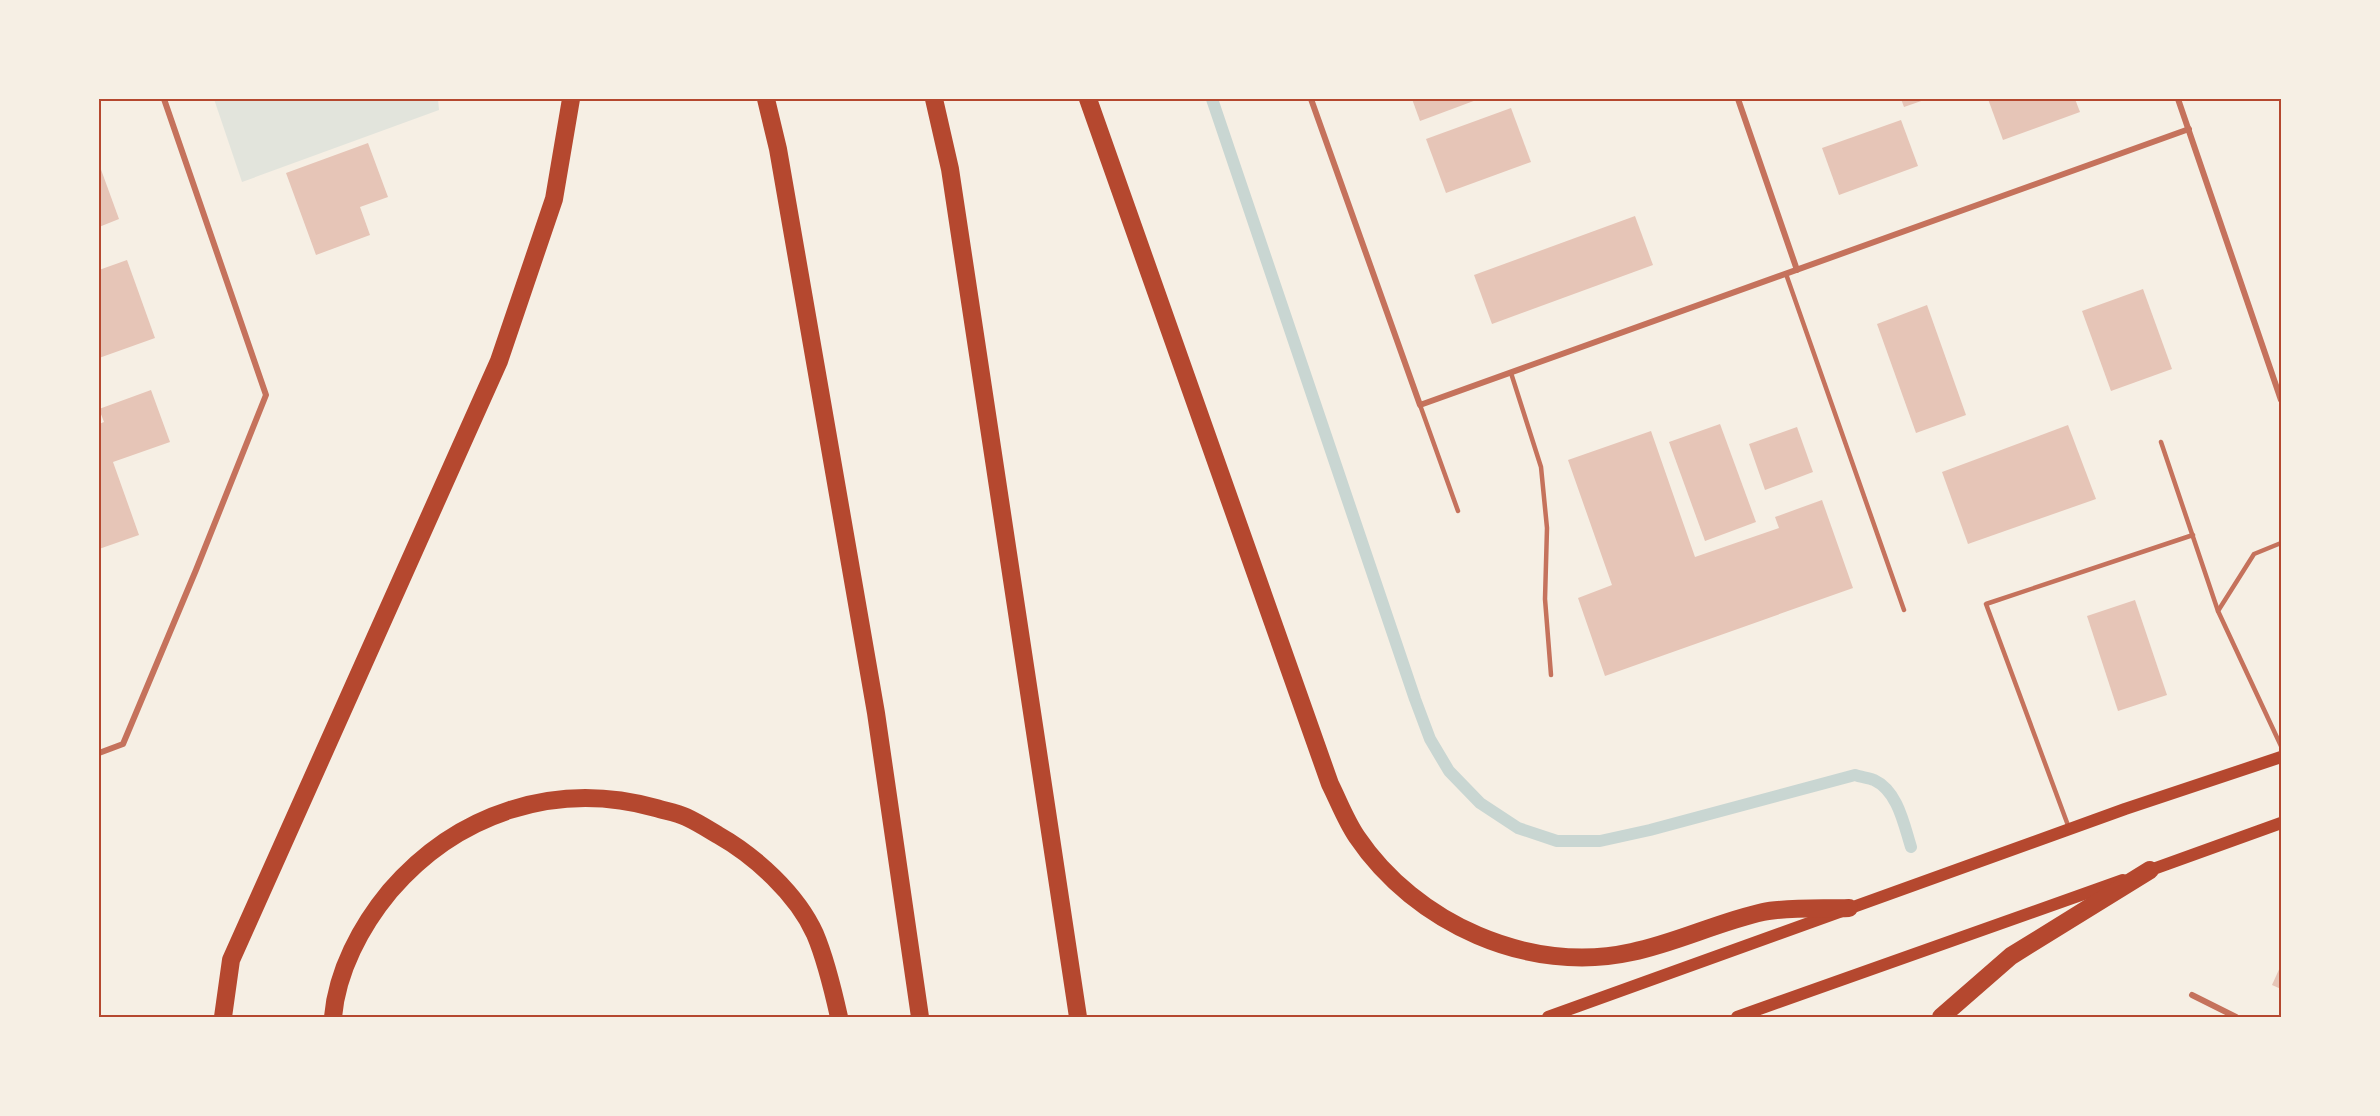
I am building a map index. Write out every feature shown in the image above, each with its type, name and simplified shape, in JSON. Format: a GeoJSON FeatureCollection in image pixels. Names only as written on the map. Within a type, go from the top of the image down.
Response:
{"type":"FeatureCollection","features":[{"type":"Feature","properties":{"kind":"highway"},"geometry":{"type":"LineString","coordinates":[[223,1017],[226,981],[231,960],[499,361],[554,199],[571,99]]}},
{"type":"Feature","properties":{"kind":"highway"},"geometry":{"type":"LineString","coordinates":[[766,99],[778,150],[874,701],[920,1017]]}},
{"type":"Feature","properties":{"kind":"highway"},"geometry":{"type":"LineString","coordinates":[[934,99],[950,169],[1080,1012]]}},
{"type":"Feature","properties":{"kind":"highway"},"geometry":{"type":"LineString","coordinates":[[1088,99],[1330,784],[1357,836],[1381,867],[1410,895],[1458,928],[1495,943],[1553,956],[1592,957],[1631,953],[1764,912],[1849,908]]}},
{"type":"Feature","properties":{"kind":"highway"},"geometry":{"type":"LineString","coordinates":[[333,1017],[334,1003],[345,965],[372,912],[410,867],[441,843],[475,823],[511,808],[569,798],[628,801],[640,804],[685,817],[737,845],[767,871],[793,900],[814,933],[833,989],[839,1017]]}},
{"type":"Feature","properties":{"kind":"highway"},"geometry":{"type":"LineString","coordinates":[[1941,1017],[2011,956],[2150,870]]}},
{"type":"Feature","properties":{"kind":"highway"},"geometry":{"type":"LineString","coordinates":[[210,1017],[226,981]]}},
{"type":"Feature","properties":{"kind":"main road"},"geometry":{"type":"LineString","coordinates":[[1548,1017],[1849,908],[2281,757]]}},
{"type":"Feature","properties":{"kind":"main road"},"geometry":{"type":"LineString","coordinates":[[1737,1017],[2281,823]]}},
{"type":"Feature","properties":{"kind":"street"},"geometry":{"type":"LineString","coordinates":[[99,753],[123,744],[266,395],[164,99]]}},
{"type":"Feature","properties":{"kind":"street"},"geometry":{"type":"LineString","coordinates":[[1311,99],[1420,405],[2189,129]]}},
{"type":"Feature","properties":{"kind":"street"},"geometry":{"type":"LineString","coordinates":[[1737,99],[1797,270]]}},
{"type":"Feature","properties":{"kind":"street"},"geometry":{"type":"LineString","coordinates":[[2178,99],[2281,400]]}},
{"type":"Feature","properties":{"kind":"street"},"geometry":{"type":"LineString","coordinates":[[2192,995],[2236,1017]]}},
{"type":"Feature","properties":{"kind":"lane"},"geometry":{"type":"LineString","coordinates":[[1786,274],[1904,610]]}},
{"type":"Feature","properties":{"kind":"lane"},"geometry":{"type":"LineString","coordinates":[[1511,373],[1540,467],[1547,528],[1545,599],[1551,675]]}},
{"type":"Feature","properties":{"kind":"lane"},"geometry":{"type":"LineString","coordinates":[[1420,405],[1458,511]]}},
{"type":"Feature","properties":{"kind":"lane"},"geometry":{"type":"LineString","coordinates":[[2162,442],[2218,611],[2281,746]]}},
{"type":"Feature","properties":{"kind":"lane"},"geometry":{"type":"LineString","coordinates":[[2070,830],[1986,604],[2193,536]]}},
{"type":"Feature","properties":{"kind":"lane"},"geometry":{"type":"LineString","coordinates":[[2218,611],[2254,554],[2281,543]]}},
{"type":"Feature","properties":{"kind":"shaded area"},"geometry":{"type":"Polygon","coordinates":[[[214,99],[438,99],[439,110],[242,182],[214,99]]]}},
{"type":"Feature","properties":{"kind":"building"},"geometry":{"type":"Polygon","coordinates":[[[1412,99],[1479,99],[1420,121],[1412,99]]]}},
{"type":"Feature","properties":{"kind":"building"},"geometry":{"type":"Polygon","coordinates":[[[1901,99],[1927,99],[1904,107],[1901,99]]]}},
{"type":"Feature","properties":{"kind":"building"},"geometry":{"type":"Polygon","coordinates":[[[1988,99],[2075,99],[2080,112],[2003,140],[1988,99]]]}},
{"type":"Feature","properties":{"kind":"building"},"geometry":{"type":"Polygon","coordinates":[[[1511,108],[1531,162],[1446,193],[1426,139],[1511,108]]]}},
{"type":"Feature","properties":{"kind":"building"},"geometry":{"type":"Polygon","coordinates":[[[1901,120],[1918,166],[1839,195],[1822,148],[1901,120]]]}},
{"type":"Feature","properties":{"kind":"building"},"geometry":{"type":"Polygon","coordinates":[[[368,143],[388,197],[360,207],[370,235],[316,255],[286,173],[368,143]]]}},
{"type":"Feature","properties":{"kind":"building"},"geometry":{"type":"Polygon","coordinates":[[[99,164],[119,219],[99,227],[99,164]]]}},
{"type":"Feature","properties":{"kind":"building"},"geometry":{"type":"Polygon","coordinates":[[[1635,216],[1653,265],[1492,324],[1474,275],[1635,216]]]}},
{"type":"Feature","properties":{"kind":"building"},"geometry":{"type":"Polygon","coordinates":[[[127,260],[155,338],[99,358],[99,270],[127,260]]]}},
{"type":"Feature","properties":{"kind":"building"},"geometry":{"type":"Polygon","coordinates":[[[2143,289],[2172,369],[2111,391],[2082,311],[2143,289]]]}},
{"type":"Feature","properties":{"kind":"building"},"geometry":{"type":"Polygon","coordinates":[[[1927,305],[1966,415],[1916,433],[1877,324],[1927,305]]]}},
{"type":"Feature","properties":{"kind":"building"},"geometry":{"type":"Polygon","coordinates":[[[151,390],[170,442],[113,462],[139,535],[99,549],[99,424],[104,422],[99,409],[151,390]]]}},
{"type":"Feature","properties":{"kind":"building"},"geometry":{"type":"Polygon","coordinates":[[[1720,424],[1756,522],[1705,541],[1669,442],[1720,424]]]}},
{"type":"Feature","properties":{"kind":"building"},"geometry":{"type":"Polygon","coordinates":[[[2068,425],[2096,499],[1968,544],[1942,472],[2068,425]]]}},
{"type":"Feature","properties":{"kind":"building"},"geometry":{"type":"Polygon","coordinates":[[[1797,427],[1813,472],[1765,490],[1749,444],[1797,427]]]}},
{"type":"Feature","properties":{"kind":"building"},"geometry":{"type":"Polygon","coordinates":[[[1651,431],[1695,557],[1779,528],[1775,517],[1822,500],[1853,588],[1605,676],[1578,598],[1612,585],[1568,460],[1651,431]]]}},
{"type":"Feature","properties":{"kind":"building"},"geometry":{"type":"Polygon","coordinates":[[[2135,600],[2167,695],[2118,711],[2087,616],[2135,600]]]}},
{"type":"Feature","properties":{"kind":"building"},"geometry":{"type":"Polygon","coordinates":[[[2281,965],[2281,989],[2272,985],[2281,965]]]}},
{"type":"Feature","properties":{"kind":"waterway"},"geometry":{"type":"LineString","coordinates":[[1212,99],[1415,699],[1430,739],[1449,771],[1480,803],[1518,828],[1557,841],[1600,841],[1650,830],[1855,775],[1874,780],[1889,792],[1899,809],[1911,847]]}}]}
